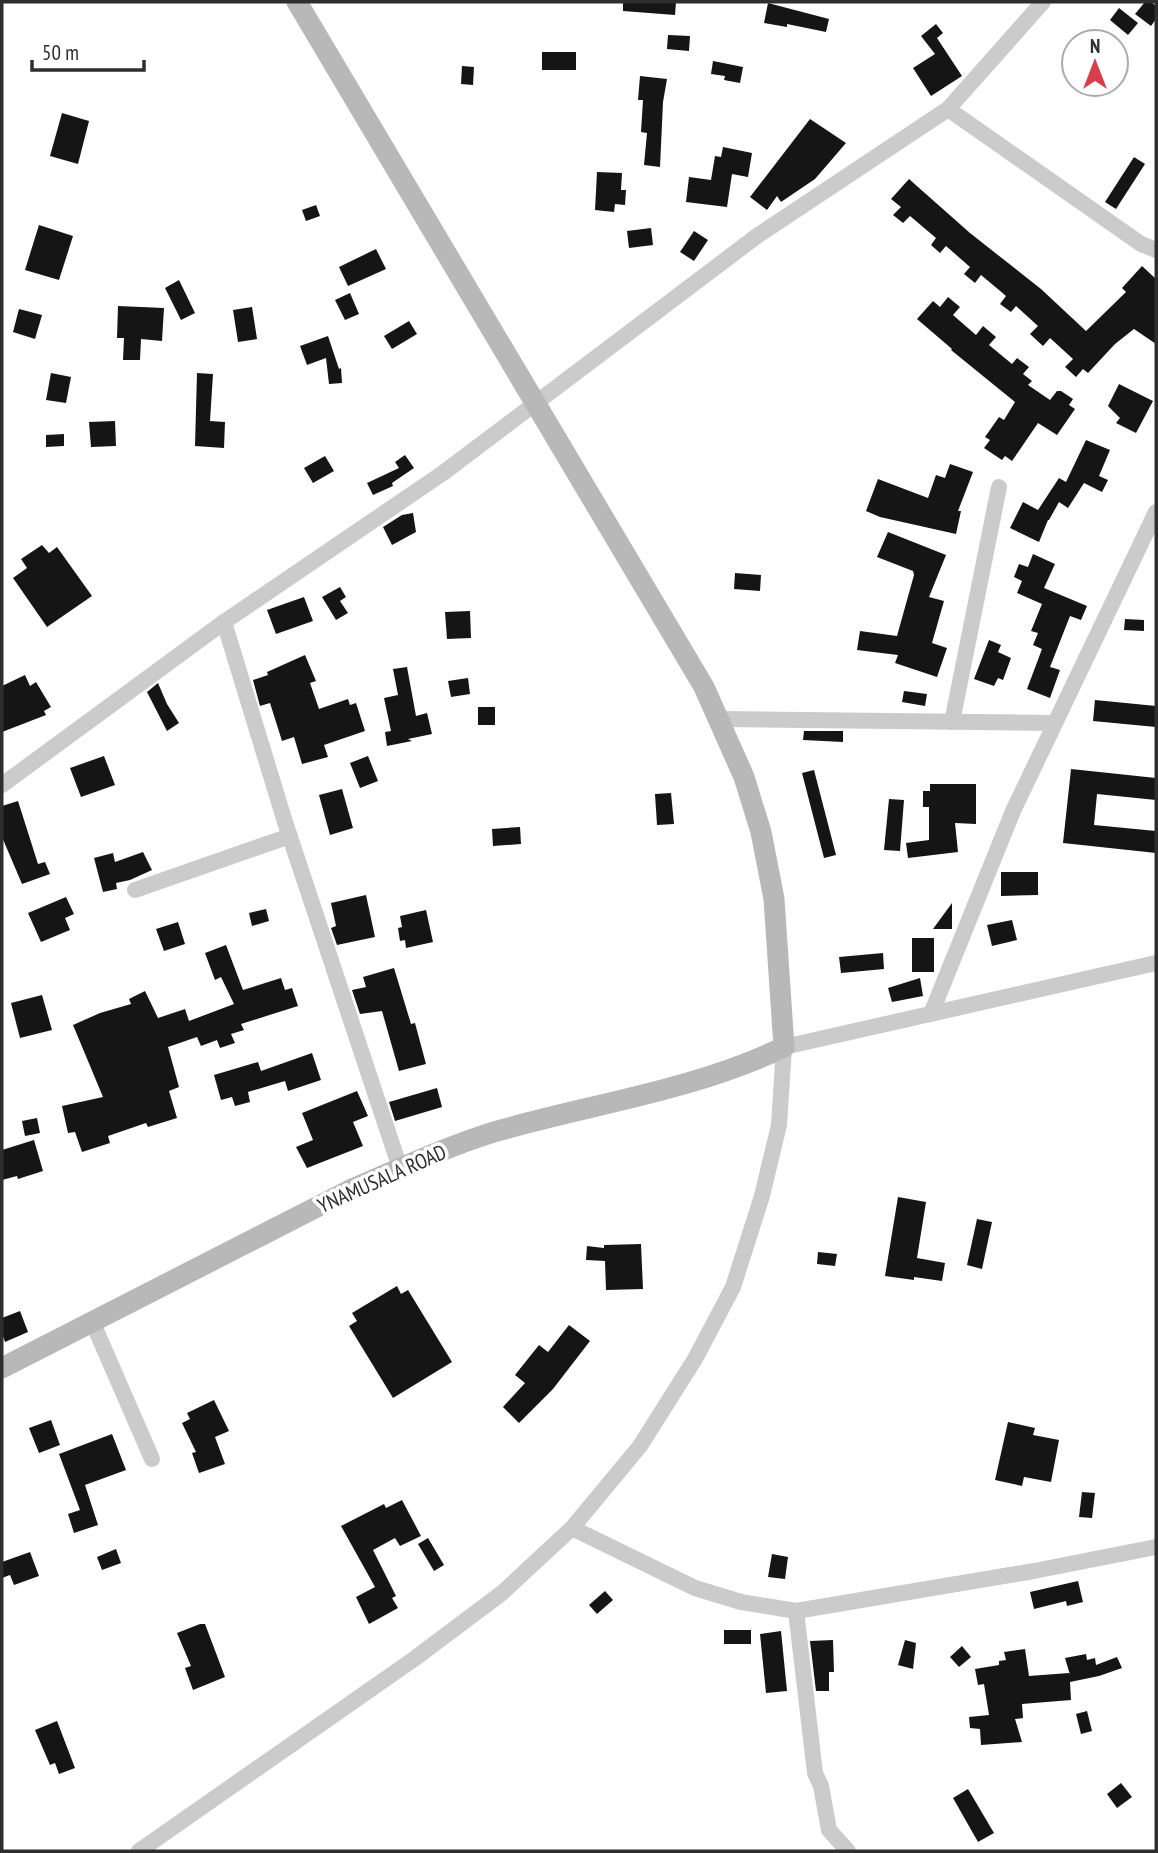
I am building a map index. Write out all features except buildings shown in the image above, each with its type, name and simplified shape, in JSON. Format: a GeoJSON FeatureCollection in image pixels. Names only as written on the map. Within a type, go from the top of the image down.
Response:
{"type":"FeatureCollection","features":[{"type":"Feature","properties":{"kind":"main road"},"geometry":{"type":"LineString","coordinates":[[297,2],[704,687],[719,719],[744,777],[761,832],[769,872],[774,899],[784,1047]]}},
{"type":"Feature","properties":{"kind":"main road","name":"YNAMUSALA ROAD"},"geometry":{"type":"LineString","coordinates":[[2,1368],[350,1190],[400,1168],[492,1133],[723,1073],[784,1047]]}},
{"type":"Feature","properties":{"kind":"street"},"geometry":{"type":"LineString","coordinates":[[2,785],[224,622],[443,473],[757,236],[948,109],[1043,2]]}},
{"type":"Feature","properties":{"kind":"street"},"geometry":{"type":"LineString","coordinates":[[948,109],[1141,244],[1156,250]]}},
{"type":"Feature","properties":{"kind":"street"},"geometry":{"type":"LineString","coordinates":[[952,722],[999,487]]}},
{"type":"Feature","properties":{"kind":"street"},"geometry":{"type":"LineString","coordinates":[[931,1014],[1013,811],[1156,512]]}},
{"type":"Feature","properties":{"kind":"street"},"geometry":{"type":"LineString","coordinates":[[224,622],[290,836],[400,1168]]}},
{"type":"Feature","properties":{"kind":"street"},"geometry":{"type":"LineString","coordinates":[[719,719],[1055,723]]}},
{"type":"Feature","properties":{"kind":"street"},"geometry":{"type":"LineString","coordinates":[[135,890],[290,836]]}},
{"type":"Feature","properties":{"kind":"street"},"geometry":{"type":"LineString","coordinates":[[139,1851],[414,1660],[502,1593],[572,1528],[640,1446],[695,1359],[733,1287],[762,1196],[779,1125],[784,1047],[1156,963]]}},
{"type":"Feature","properties":{"kind":"street"},"geometry":{"type":"LineString","coordinates":[[92,1321],[152,1460]]}},
{"type":"Feature","properties":{"kind":"street"},"geometry":{"type":"LineString","coordinates":[[572,1528],[695,1588],[741,1601],[796,1611],[1034,1572],[1156,1547]]}},
{"type":"Feature","properties":{"kind":"street"},"geometry":{"type":"LineString","coordinates":[[796,1611],[815,1773],[821,1786],[829,1830],[848,1851]]}}]}
